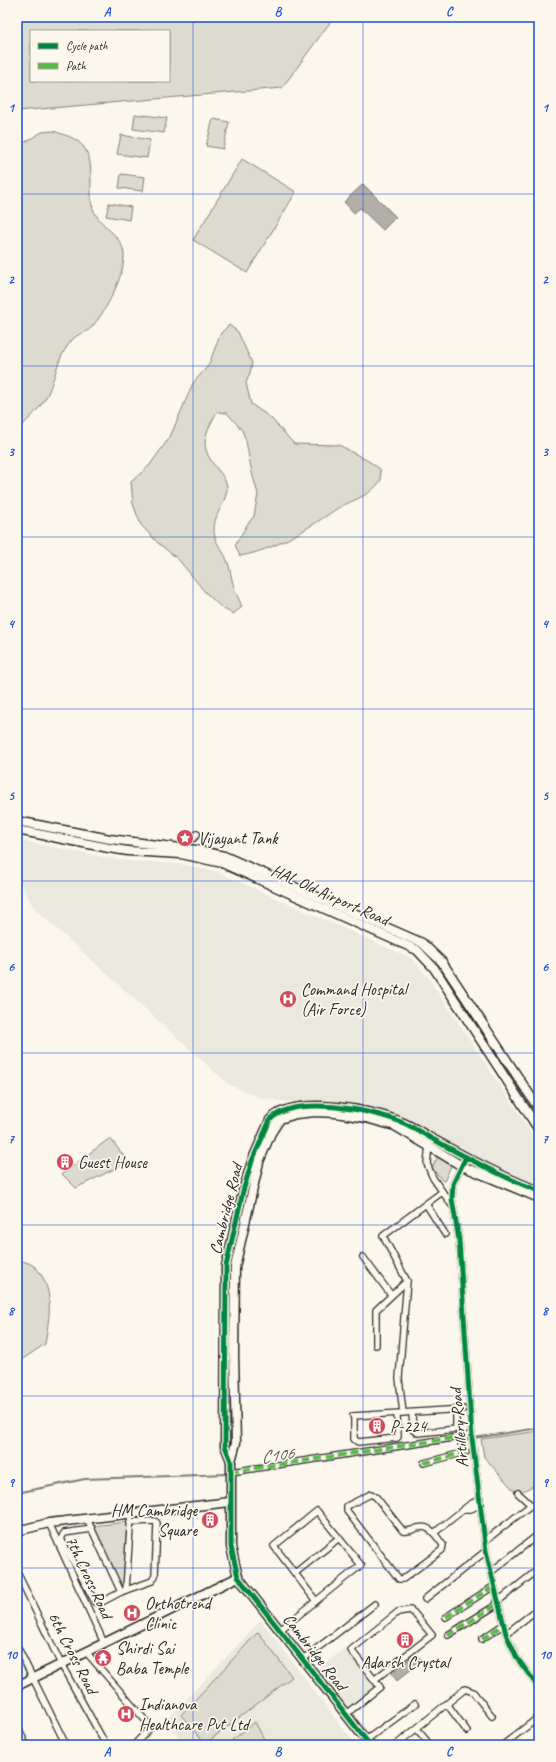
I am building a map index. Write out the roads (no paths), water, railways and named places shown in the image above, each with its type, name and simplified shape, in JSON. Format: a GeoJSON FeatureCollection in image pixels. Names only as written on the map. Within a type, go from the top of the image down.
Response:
{"type":"FeatureCollection","features":[{"type":"Feature","properties":{"kind":"street","name":"HAL Old Airport Road"},"geometry":{"type":"LineString","coordinates":[[17,821],[110,839],[196,850],[422,943],[442,962],[539,1109]]}},
{"type":"Feature","properties":{"kind":"street","name":"HAL Old Airport Road"},"geometry":{"type":"LineString","coordinates":[[17,830],[109,848],[181,854],[222,860],[418,950],[434,968],[539,1130]]}},
{"type":"Feature","properties":{"kind":"street","name":"Cambridge Road"},"geometry":{"type":"LineString","coordinates":[[368,1743],[238,1577],[231,1547],[231,1461],[225,1446],[226,1266],[243,1191],[252,1161],[270,1120],[274,1115],[304,1106],[350,1108],[402,1122],[462,1166],[539,1198]]}},
{"type":"Feature","properties":{"kind":"street","name":"Cambridge Road"},"geometry":{"type":"LineString","coordinates":[[430,1142],[539,1191]]}},
{"type":"Feature","properties":{"kind":"street","name":"Artillery Road"},"geometry":{"type":"LineString","coordinates":[[430,1142],[427,1164],[433,1178],[454,1209]]}},
{"type":"Feature","properties":{"kind":"street","name":"Artillery Road"},"geometry":{"type":"LineString","coordinates":[[466,1157],[453,1184],[452,1199],[459,1240],[472,1435],[486,1540],[486,1551],[492,1571],[497,1603],[506,1634],[517,1658],[539,1688]]}},
{"type":"Feature","properties":{"kind":"street"},"geometry":{"type":"LineString","coordinates":[[442,1192],[383,1236],[407,1281],[399,1378],[400,1413],[398,1436],[397,1438],[358,1442],[354,1439],[353,1416],[400,1413],[456,1409],[463,1409]]}},
{"type":"Feature","properties":{"kind":"street"},"geometry":{"type":"LineString","coordinates":[[426,1204],[445,1234]]}},
{"type":"Feature","properties":{"kind":"street"},"geometry":{"type":"LineString","coordinates":[[363,1257],[391,1295]]}},
{"type":"Feature","properties":{"kind":"street"},"geometry":{"type":"LineString","coordinates":[[376,1345],[376,1310],[407,1281]]}},
{"type":"Feature","properties":{"kind":"street"},"geometry":{"type":"LineString","coordinates":[[412,1412],[413,1430],[418,1433],[456,1429],[456,1409]]}},
{"type":"Feature","properties":{"kind":"street"},"geometry":{"type":"LineString","coordinates":[[231,1472],[472,1435]]}},
{"type":"Feature","properties":{"kind":"street"},"geometry":{"type":"LineString","coordinates":[[424,1463],[466,1452]]}},
{"type":"Feature","properties":{"kind":"street"},"geometry":{"type":"LineString","coordinates":[[518,1493],[531,1505],[539,1508]]}},
{"type":"Feature","properties":{"kind":"street"},"geometry":{"type":"LineString","coordinates":[[371,1494],[374,1494],[405,1532],[420,1526],[426,1527],[434,1533],[443,1545],[442,1550],[401,1580],[346,1509],[347,1506],[371,1494]]}},
{"type":"Feature","properties":{"kind":"street"},"geometry":{"type":"LineString","coordinates":[[17,1530],[49,1523],[230,1502]]}},
{"type":"Feature","properties":{"kind":"street"},"geometry":{"type":"LineString","coordinates":[[434,1533],[466,1509],[469,1505],[480,1502]]}},
{"type":"Feature","properties":{"kind":"street"},"geometry":{"type":"LineString","coordinates":[[486,1540],[531,1505]]}},
{"type":"Feature","properties":{"kind":"street"},"geometry":{"type":"LineString","coordinates":[[280,1630],[316,1601],[360,1565],[317,1510],[274,1546],[316,1601]]}},
{"type":"Feature","properties":{"kind":"street"},"geometry":{"type":"LineString","coordinates":[[123,1591],[131,1513]]}},
{"type":"Feature","properties":{"kind":"street"},"geometry":{"type":"LineString","coordinates":[[87,1519],[123,1591]]}},
{"type":"Feature","properties":{"kind":"street"},"geometry":{"type":"LineString","coordinates":[[92,1528],[64,1533],[61,1539],[95,1602],[100,1603],[123,1591],[152,1581],[155,1576],[157,1523],[155,1521],[130,1522]]}},
{"type":"Feature","properties":{"kind":"street","name":"7th Cross Road"},"geometry":{"type":"LineString","coordinates":[[49,1523],[104,1643]]}},
{"type":"Feature","properties":{"kind":"street"},"geometry":{"type":"LineString","coordinates":[[492,1571],[539,1534]]}},
{"type":"Feature","properties":{"kind":"street"},"geometry":{"type":"LineString","coordinates":[[295,1573],[339,1538]]}},
{"type":"Feature","properties":{"kind":"street"},"geometry":{"type":"LineString","coordinates":[[425,1599],[486,1551]]}},
{"type":"Feature","properties":{"kind":"street"},"geometry":{"type":"LineString","coordinates":[[448,1635],[497,1603],[539,1569]]}},
{"type":"Feature","properties":{"kind":"street","name":"6th Cross Road"},"geometry":{"type":"LineString","coordinates":[[17,1572],[61,1664],[106,1745]]}},
{"type":"Feature","properties":{"kind":"street"},"geometry":{"type":"LineString","coordinates":[[17,1686],[238,1577]]}},
{"type":"Feature","properties":{"kind":"street"},"geometry":{"type":"LineString","coordinates":[[446,1617],[494,1586]]}},
{"type":"Feature","properties":{"kind":"street"},"geometry":{"type":"LineString","coordinates":[[303,1659],[375,1604]]}},
{"type":"Feature","properties":{"kind":"street"},"geometry":{"type":"LineString","coordinates":[[506,1634],[539,1608]]}},
{"type":"Feature","properties":{"kind":"street"},"geometry":{"type":"LineString","coordinates":[[346,1714],[380,1687],[374,1680],[350,1650],[398,1612],[410,1610],[432,1635],[374,1680]]}},
{"type":"Feature","properties":{"kind":"street"},"geometry":{"type":"LineString","coordinates":[[482,1639],[504,1625]]}},
{"type":"Feature","properties":{"kind":"street"},"geometry":{"type":"LineString","coordinates":[[17,1646],[66,1745]]}},
{"type":"Feature","properties":{"kind":"street"},"geometry":{"type":"LineString","coordinates":[[86,1652],[152,1727],[134,1745]]}},
{"type":"Feature","properties":{"kind":"street"},"geometry":{"type":"LineString","coordinates":[[396,1745],[465,1689],[473,1692],[492,1716]]}},
{"type":"Feature","properties":{"kind":"street"},"geometry":{"type":"LineString","coordinates":[[368,1743],[415,1704]]}},
{"type":"Feature","properties":{"kind":"street"},"geometry":{"type":"LineString","coordinates":[[447,1704],[467,1731]]}},
{"type":"Feature","properties":{"kind":"street"},"geometry":{"type":"LineString","coordinates":[[503,1745],[539,1717]]}},
{"type":"Feature","properties":{"kind":"street"},"geometry":{"type":"LineString","coordinates":[[17,1726],[26,1745]]}},
{"type":"Feature","properties":{"kind":"street"},"geometry":{"type":"LineString","coordinates":[[417,1729],[430,1745]]}},
{"type":"Feature","properties":{"kind":"waterway","name":"C106"},"geometry":{"type":"LineString","coordinates":[[236,1474],[539,1428]]}},
{"type":"Feature","properties":{"kind":"waterway","name":"C106"},"geometry":{"type":"LineString","coordinates":[[17,1493],[85,1479],[229,1474]]}},
{"type":"Feature","properties":{"kind":"place","name":"Vijayant Tank"},"geometry":{"type":"Point","coordinates":[185,838]}},
{"type":"Feature","properties":{"kind":"place","name":"Command Hospital (Air Force)"},"geometry":{"type":"Point","coordinates":[288,999]}},
{"type":"Feature","properties":{"kind":"place","name":"Guest House"},"geometry":{"type":"Point","coordinates":[65,1162]}},
{"type":"Feature","properties":{"kind":"place","name":"P-224"},"geometry":{"type":"Point","coordinates":[377,1426]}},
{"type":"Feature","properties":{"kind":"place","name":"HM Cambridge Square"},"geometry":{"type":"Point","coordinates":[210,1520]}},
{"type":"Feature","properties":{"kind":"place","name":"Orthotrend Clinic"},"geometry":{"type":"Point","coordinates":[132,1613]}},
{"type":"Feature","properties":{"kind":"place","name":"Adarsh Crystal"},"geometry":{"type":"Point","coordinates":[405,1640]}},
{"type":"Feature","properties":{"kind":"place","name":"Shirdi Sai Baba Temple"},"geometry":{"type":"Point","coordinates":[103,1658]}},
{"type":"Feature","properties":{"kind":"place","name":"Indianova Healthcare Pvt Ltd"},"geometry":{"type":"Point","coordinates":[126,1714]}}]}
